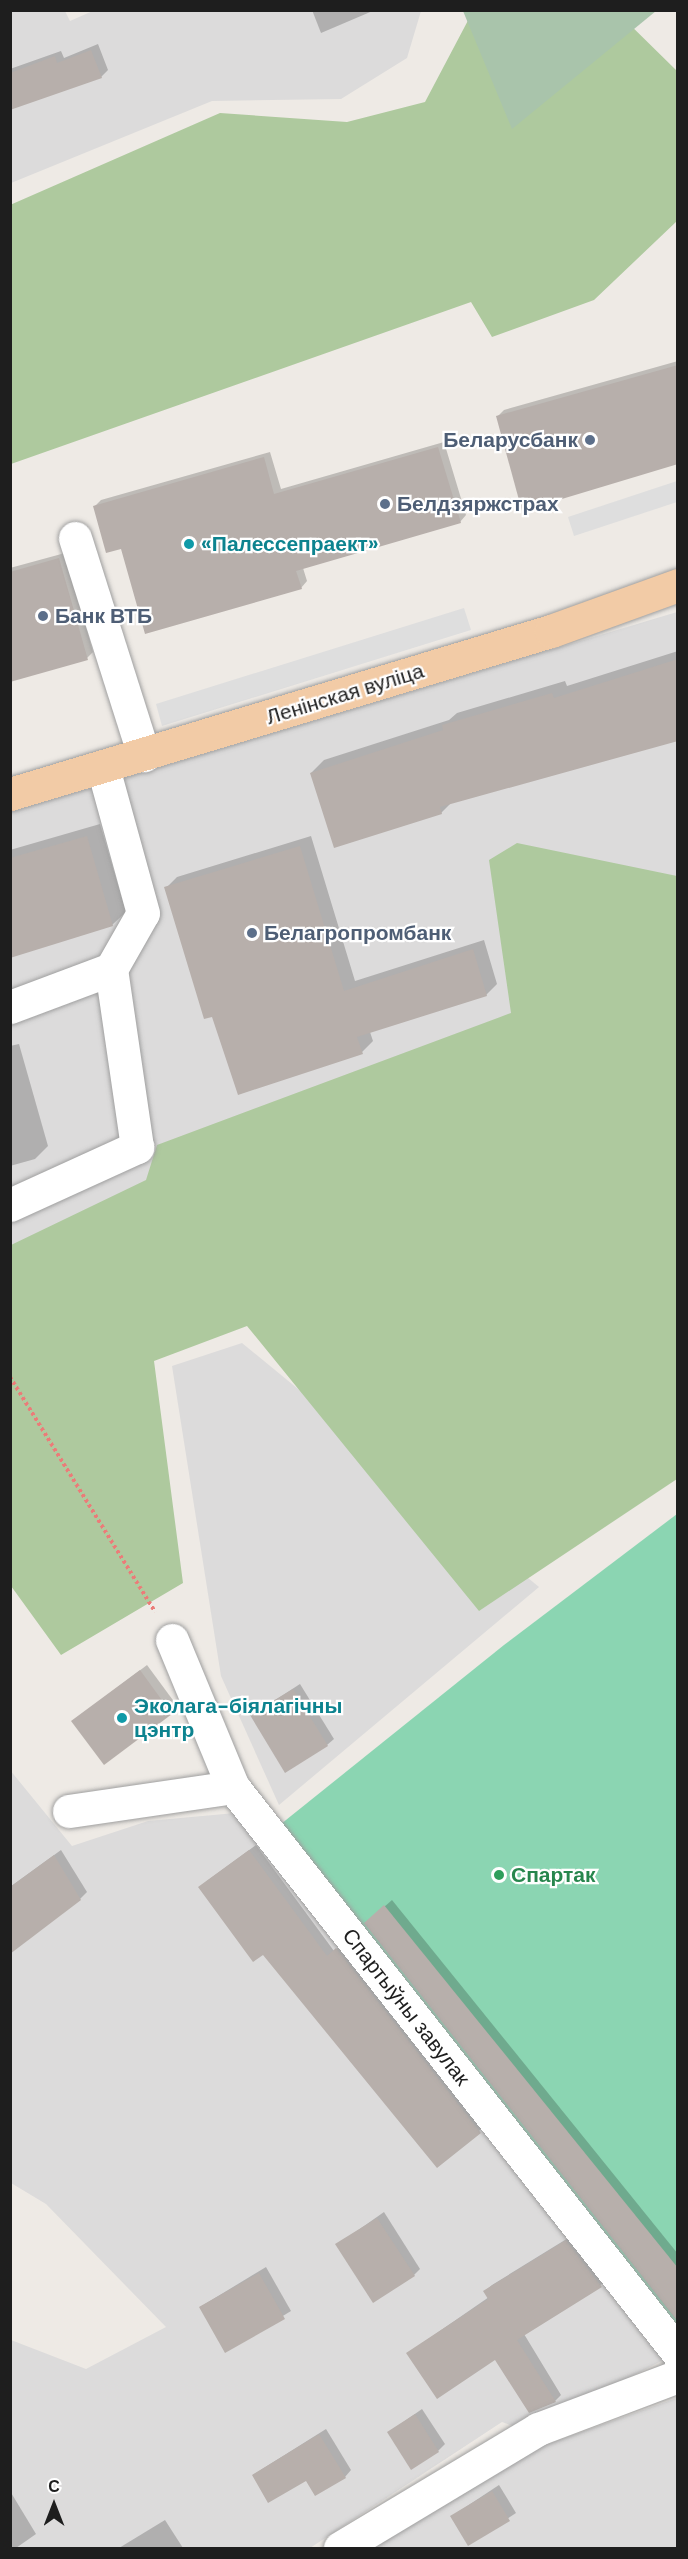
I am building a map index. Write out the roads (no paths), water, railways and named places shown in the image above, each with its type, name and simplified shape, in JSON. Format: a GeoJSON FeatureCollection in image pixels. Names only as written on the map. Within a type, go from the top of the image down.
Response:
{"type":"FeatureCollection","features":[{"type":"Feature","properties":{"kind":"main road","name":"Ленінская вуліца"},"geometry":{"type":"LineString","coordinates":[[10,794],[103,768],[551,631],[678,585]]}},
{"type":"Feature","properties":{"kind":"street"},"geometry":{"type":"LineString","coordinates":[[75,538],[144,755]]}},
{"type":"Feature","properties":{"kind":"street"},"geometry":{"type":"LineString","coordinates":[[10,1205],[137,1147],[111,969],[143,913],[103,768]]}},
{"type":"Feature","properties":{"kind":"street"},"geometry":{"type":"LineString","coordinates":[[10,1006],[111,969]]}},
{"type":"Feature","properties":{"kind":"street","name":"Спартыўны завулак"},"geometry":{"type":"LineString","coordinates":[[172,1640],[232,1786],[678,2353]]}},
{"type":"Feature","properties":{"kind":"street"},"geometry":{"type":"LineString","coordinates":[[69,1811],[232,1786]]}},
{"type":"Feature","properties":{"kind":"street"},"geometry":{"type":"LineString","coordinates":[[340,2548],[538,2429],[678,2376]]}},
{"type":"Feature","properties":{"kind":"place","name":"Беларусбанк"},"geometry":{"type":"Point","coordinates":[590,440]}},
{"type":"Feature","properties":{"kind":"place","name":"Белдзяржстрах"},"geometry":{"type":"Point","coordinates":[385,504]}},
{"type":"Feature","properties":{"kind":"place","name":"«Палессепраект»"},"geometry":{"type":"Point","coordinates":[189,544]}},
{"type":"Feature","properties":{"kind":"place","name":"Банк ВТБ"},"geometry":{"type":"Point","coordinates":[43,616]}},
{"type":"Feature","properties":{"kind":"place","name":"Белагропромбанк"},"geometry":{"type":"Point","coordinates":[252,933]}},
{"type":"Feature","properties":{"kind":"place","name":"Эколага-біялагічны цэнтр"},"geometry":{"type":"Point","coordinates":[122,1718]}},
{"type":"Feature","properties":{"kind":"place","name":"Спартак"},"geometry":{"type":"Point","coordinates":[499,1875]}}]}
